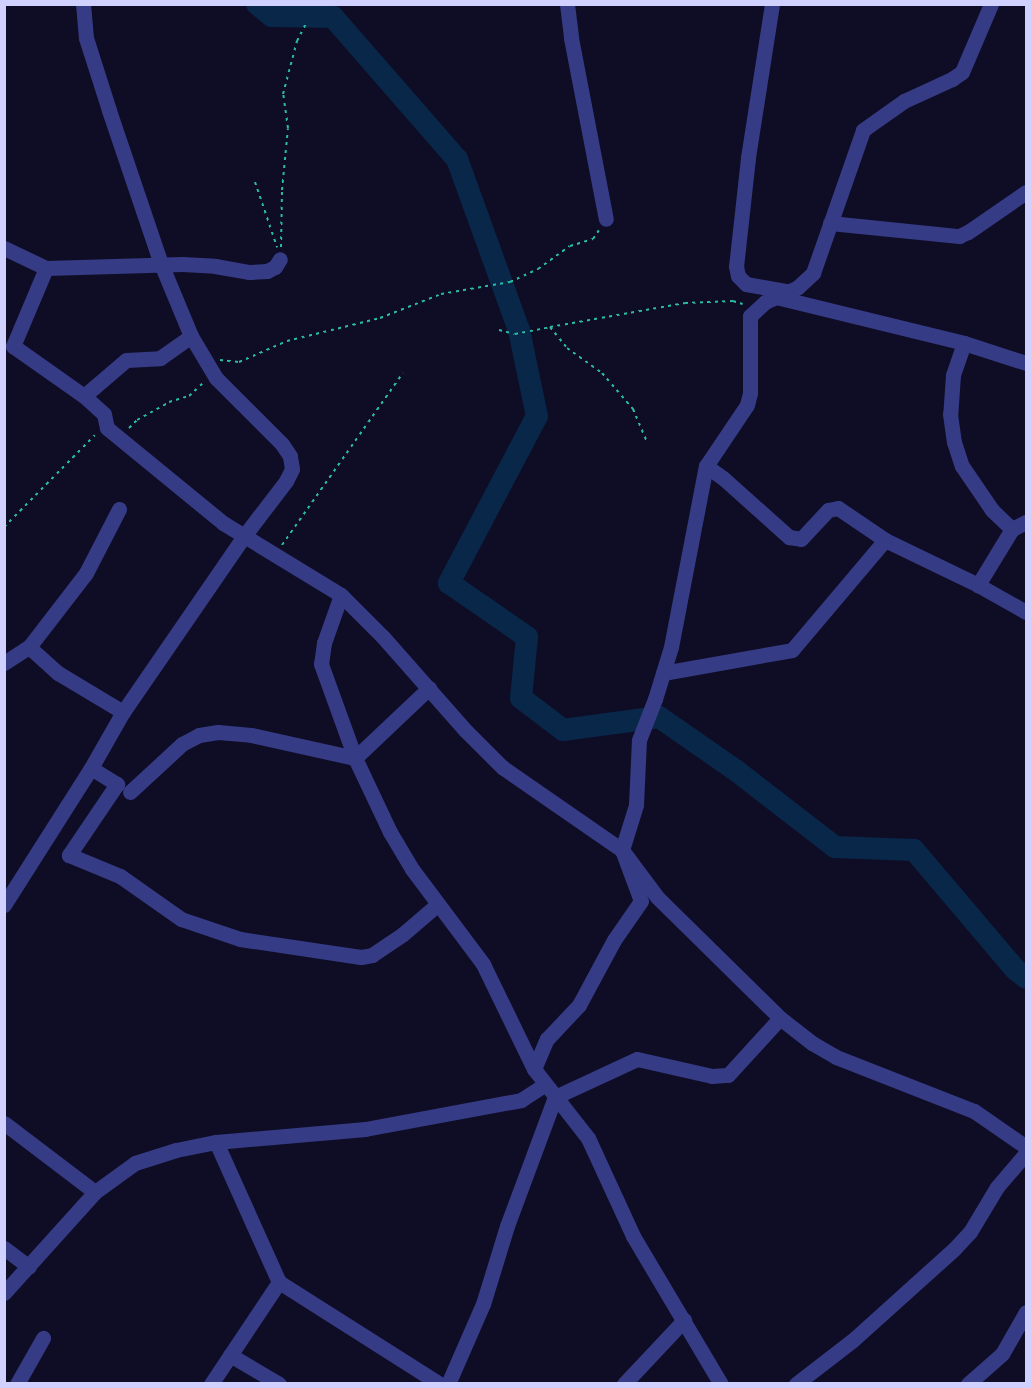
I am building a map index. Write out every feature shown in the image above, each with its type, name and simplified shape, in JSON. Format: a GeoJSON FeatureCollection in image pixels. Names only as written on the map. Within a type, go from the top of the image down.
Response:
{"type":"FeatureCollection","features":[{"type":"Feature","properties":{"kind":"street"},"geometry":{"type":"LineString","coordinates":[[4,904],[91,768],[123,712],[244,536],[286,481],[292,469],[290,456],[282,444],[216,378],[202,358],[191,336],[161,264],[86,38],[82,4]]}},
{"type":"Feature","properties":{"kind":"street"},"geometry":{"type":"LineString","coordinates":[[567,4],[571,38],[606,219]]}},
{"type":"Feature","properties":{"kind":"street"},"geometry":{"type":"LineString","coordinates":[[772,4],[748,158],[736,266],[738,276],[746,284],[964,343],[1026,363]]}},
{"type":"Feature","properties":{"kind":"street"},"geometry":{"type":"LineString","coordinates":[[534,1069],[547,1040],[579,1005],[614,940],[641,901],[622,850],[636,805],[639,740],[671,647],[706,466],[747,405],[750,393],[748,324],[753,312],[781,294],[798,287],[813,273],[863,130],[904,101],[962,72],[991,4]]}},
{"type":"Feature","properties":{"kind":"street"},"geometry":{"type":"LineString","coordinates":[[830,223],[959,236],[1026,192]]}},
{"type":"Feature","properties":{"kind":"street"},"geometry":{"type":"LineString","coordinates":[[4,248],[46,268],[161,264],[215,266],[249,272],[267,271],[275,267],[280,259]]}},
{"type":"Feature","properties":{"kind":"street"},"geometry":{"type":"LineString","coordinates":[[46,268],[9,344],[84,396],[104,414],[107,428],[223,523],[341,595],[502,767],[622,850],[657,897],[780,1018],[836,1058],[974,1111],[1026,1146]]}},
{"type":"Feature","properties":{"kind":"street"},"geometry":{"type":"LineString","coordinates":[[84,396],[126,360],[160,358],[191,336]]}},
{"type":"Feature","properties":{"kind":"street"},"geometry":{"type":"LineString","coordinates":[[964,343],[952,375],[950,414],[954,442],[962,466],[977,490],[1019,526],[978,585]]}},
{"type":"Feature","properties":{"kind":"street"},"geometry":{"type":"LineString","coordinates":[[706,466],[730,484],[789,537],[801,539],[833,507],[885,540],[978,585],[1026,612]]}},
{"type":"Feature","properties":{"kind":"street"},"geometry":{"type":"LineString","coordinates":[[4,663],[29,647],[86,573],[119,509]]}},
{"type":"Feature","properties":{"kind":"street"},"geometry":{"type":"LineString","coordinates":[[663,673],[792,650],[885,540]]}},
{"type":"Feature","properties":{"kind":"street"},"geometry":{"type":"LineString","coordinates":[[341,595],[324,643],[321,664],[355,758],[390,832],[412,869],[496,985],[534,1069],[588,1138],[633,1236],[721,1383]]}},
{"type":"Feature","properties":{"kind":"street"},"geometry":{"type":"LineString","coordinates":[[29,647],[58,673],[123,712]]}},
{"type":"Feature","properties":{"kind":"street"},"geometry":{"type":"LineString","coordinates":[[355,758],[429,688]]}},
{"type":"Feature","properties":{"kind":"street"},"geometry":{"type":"LineString","coordinates":[[130,792],[182,744],[199,735],[218,732],[251,735],[355,758]]}},
{"type":"Feature","properties":{"kind":"street"},"geometry":{"type":"LineString","coordinates":[[91,768],[117,784],[69,855],[120,876],[181,919],[240,939],[361,957],[372,955],[403,934],[438,904]]}},
{"type":"Feature","properties":{"kind":"street"},"geometry":{"type":"LineString","coordinates":[[4,1293],[94,1192],[135,1163],[176,1150],[216,1142],[365,1129],[512,1102],[550,1091],[637,1059],[712,1076],[728,1075],[780,1018]]}},
{"type":"Feature","properties":{"kind":"street"},"geometry":{"type":"LineString","coordinates":[[448,1383],[483,1304],[550,1091]]}},
{"type":"Feature","properties":{"kind":"street"},"geometry":{"type":"LineString","coordinates":[[4,1123],[94,1192]]}},
{"type":"Feature","properties":{"kind":"street"},"geometry":{"type":"LineString","coordinates":[[216,1142],[279,1282],[423,1379],[440,1383]]}},
{"type":"Feature","properties":{"kind":"street"},"geometry":{"type":"LineString","coordinates":[[796,1383],[853,1340],[965,1237],[998,1186],[1026,1153]]}},
{"type":"Feature","properties":{"kind":"street"},"geometry":{"type":"LineString","coordinates":[[4,1248],[28,1267]]}},
{"type":"Feature","properties":{"kind":"street"},"geometry":{"type":"LineString","coordinates":[[211,1383],[279,1282]]}},
{"type":"Feature","properties":{"kind":"street"},"geometry":{"type":"LineString","coordinates":[[968,1383],[998,1358],[1026,1312]]}},
{"type":"Feature","properties":{"kind":"street"},"geometry":{"type":"LineString","coordinates":[[624,1383],[684,1320]]}},
{"type":"Feature","properties":{"kind":"street"},"geometry":{"type":"LineString","coordinates":[[17,1383],[43,1338]]}},
{"type":"Feature","properties":{"kind":"street"},"geometry":{"type":"LineString","coordinates":[[230,1355],[279,1383]]}},
{"type":"Feature","properties":{"kind":"path"},"geometry":{"type":"LineString","coordinates":[[280,259],[282,190],[288,128],[283,94],[297,41],[306,23]]}},
{"type":"Feature","properties":{"kind":"path"},"geometry":{"type":"LineString","coordinates":[[255,182],[280,259]]}},
{"type":"Feature","properties":{"kind":"path"},"geometry":{"type":"LineString","coordinates":[[129,428],[137,420],[169,402],[189,396],[202,385],[202,358],[239,362],[287,340],[380,318],[441,294],[510,282],[538,268],[570,246],[593,239],[606,219]]}},
{"type":"Feature","properties":{"kind":"path"},"geometry":{"type":"LineString","coordinates":[[499,330],[515,334],[685,303],[733,301],[758,308]]}},
{"type":"Feature","properties":{"kind":"path"},"geometry":{"type":"LineString","coordinates":[[550,327],[567,348],[602,373],[633,409],[646,440]]}},
{"type":"Feature","properties":{"kind":"path"},"geometry":{"type":"LineString","coordinates":[[276,554],[403,374]]}},
{"type":"Feature","properties":{"kind":"path"},"geometry":{"type":"LineString","coordinates":[[4,526],[82,447],[107,428]]}},
{"type":"Feature","properties":{"kind":"waterway"},"geometry":{"type":"LineString","coordinates":[[257,4],[272,16],[333,17],[457,159],[519,330],[537,416],[449,583],[527,637],[521,698],[563,730],[659,717],[738,772],[835,847],[914,850],[1015,969],[1026,978]]}}]}
